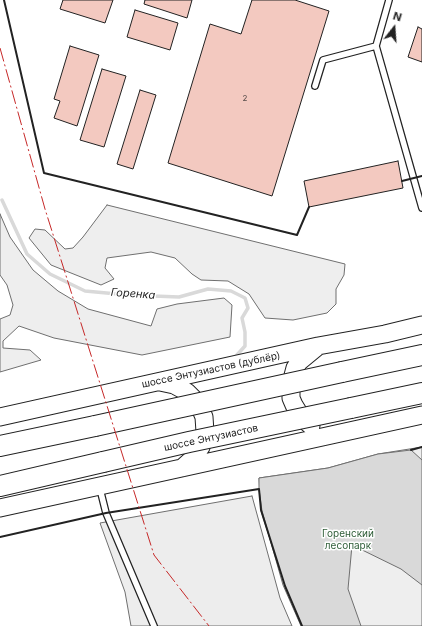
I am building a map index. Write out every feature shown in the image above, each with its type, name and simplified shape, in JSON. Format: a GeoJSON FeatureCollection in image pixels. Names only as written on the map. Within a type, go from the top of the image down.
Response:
{"type":"FeatureCollection","features":[{"type":"Feature","properties":{"kind":"highway"},"geometry":{"type":"LineString","coordinates":[[0,446],[422,355]]}},
{"type":"Feature","properties":{"kind":"highway","name":"шоссе Энтузиастов"},"geometry":{"type":"LineString","coordinates":[[0,486],[189,442],[422,393]]}},
{"type":"Feature","properties":{"kind":"main road","name":"шоссе Энтузиастов (дублёр)"},"geometry":{"type":"LineString","coordinates":[[0,417],[318,346],[385,334],[417,324]]}},
{"type":"Feature","properties":{"kind":"main road"},"geometry":{"type":"LineString","coordinates":[[318,346],[304,356],[295,368],[291,383],[291,398],[297,412],[307,424],[321,431],[337,434]]}},
{"type":"Feature","properties":{"kind":"main road"},"geometry":{"type":"LineString","coordinates":[[158,381],[174,385],[187,392],[198,403],[204,417],[205,432],[201,447],[192,459],[182,468]]}},
{"type":"Feature","properties":{"kind":"main road"},"geometry":{"type":"LineString","coordinates":[[0,508],[422,415]]}},
{"type":"Feature","properties":{"kind":"lane"},"geometry":{"type":"LineString","coordinates":[[389,0],[376,46],[422,208]]}},
{"type":"Feature","properties":{"kind":"lane"},"geometry":{"type":"LineString","coordinates":[[315,86],[323,60],[376,46]]}},
{"type":"Feature","properties":{"kind":"lane"},"geometry":{"type":"LineString","coordinates":[[100,486],[106,513],[154,626]]}},
{"type":"Feature","properties":{"kind":"green space"},"geometry":{"type":"Polygon","coordinates":[[[107,205],[345,264],[344,275],[336,289],[336,304],[327,313],[293,320],[265,318],[249,294],[228,281],[201,280],[192,274],[175,258],[151,252],[107,258],[105,268],[114,279],[101,285],[51,265],[29,238],[35,229],[45,230],[65,249],[73,248],[107,205]]]}},
{"type":"Feature","properties":{"kind":"green space"},"geometry":{"type":"Polygon","coordinates":[[[0,214],[10,237],[33,270],[58,291],[88,309],[151,326],[157,309],[177,304],[224,298],[232,305],[230,337],[142,355],[54,338],[19,326],[3,341],[3,348],[30,350],[41,360],[0,372],[0,319],[10,315],[13,305],[7,285],[0,275],[0,214]]]}},
{"type":"Feature","properties":{"kind":"green space","name":"Горенский лесопарк"},"geometry":{"type":"Polygon","coordinates":[[[422,447],[422,626],[302,626],[285,586],[261,511],[259,478],[328,468],[378,454],[422,447]]]}},
{"type":"Feature","properties":{"kind":"shaded area","name":"Горенский лесопарк"},"geometry":{"type":"Polygon","coordinates":[[[411,450],[422,460],[422,585],[401,569],[352,545],[348,589],[361,626],[301,626],[283,585],[262,511],[259,478],[328,468],[378,454],[411,450]]]}},
{"type":"Feature","properties":{"kind":"shaded area"},"geometry":{"type":"Polygon","coordinates":[[[252,496],[280,598],[292,626],[131,626],[125,592],[100,523],[252,496]]]}},
{"type":"Feature","properties":{"kind":"building"},"geometry":{"type":"Polygon","coordinates":[[[63,0],[113,0],[105,23],[60,9],[63,0]]]}},
{"type":"Feature","properties":{"kind":"building"},"geometry":{"type":"Polygon","coordinates":[[[145,0],[192,0],[187,18],[144,4],[145,0]]]}},
{"type":"Feature","properties":{"kind":"building"},"geometry":{"type":"Polygon","coordinates":[[[252,0],[295,0],[329,11],[272,196],[168,163],[210,24],[241,34],[252,0]]]}},
{"type":"Feature","properties":{"kind":"building"},"geometry":{"type":"Polygon","coordinates":[[[135,10],[178,23],[170,50],[127,37],[135,10]]]}},
{"type":"Feature","properties":{"kind":"building"},"geometry":{"type":"Polygon","coordinates":[[[418,27],[422,29],[422,62],[408,57],[418,27]]]}},
{"type":"Feature","properties":{"kind":"building"},"geometry":{"type":"Polygon","coordinates":[[[70,46],[99,55],[77,126],[54,118],[60,101],[54,99],[70,46]]]}},
{"type":"Feature","properties":{"kind":"building"},"geometry":{"type":"Polygon","coordinates":[[[102,69],[126,76],[104,147],[80,140],[102,69]]]}},
{"type":"Feature","properties":{"kind":"building"},"geometry":{"type":"Polygon","coordinates":[[[140,90],[156,95],[133,169],[117,164],[140,90]]]}},
{"type":"Feature","properties":{"kind":"building"},"geometry":{"type":"Polygon","coordinates":[[[398,161],[403,188],[309,207],[304,181],[398,161]]]}},
{"type":"Feature","properties":{"kind":"waterway","name":"Горенка"},"geometry":{"type":"LineString","coordinates":[[2,200],[27,254],[50,274],[85,291],[128,295],[179,297],[208,289],[231,291],[245,298],[248,308],[242,318],[245,332],[245,346],[236,356]]}},
{"type":"Feature","properties":{"kind":"wall"},"geometry":{"type":"LineString","coordinates":[[4,0],[44,173],[297,235],[309,207]]}},
{"type":"Feature","properties":{"kind":"wall"},"geometry":{"type":"LineString","coordinates":[[402,181],[422,176]]}},
{"type":"Feature","properties":{"kind":"wall"},"geometry":{"type":"LineString","coordinates":[[411,450],[422,447]]}},
{"type":"Feature","properties":{"kind":"wall"},"geometry":{"type":"LineString","coordinates":[[0,537],[106,513],[259,489],[261,510],[285,586],[302,626]]}},
{"type":"Feature","properties":{"kind":"power"},"geometry":{"type":"LineString","coordinates":[[0,48],[45,209],[154,555],[209,626]]}}]}
